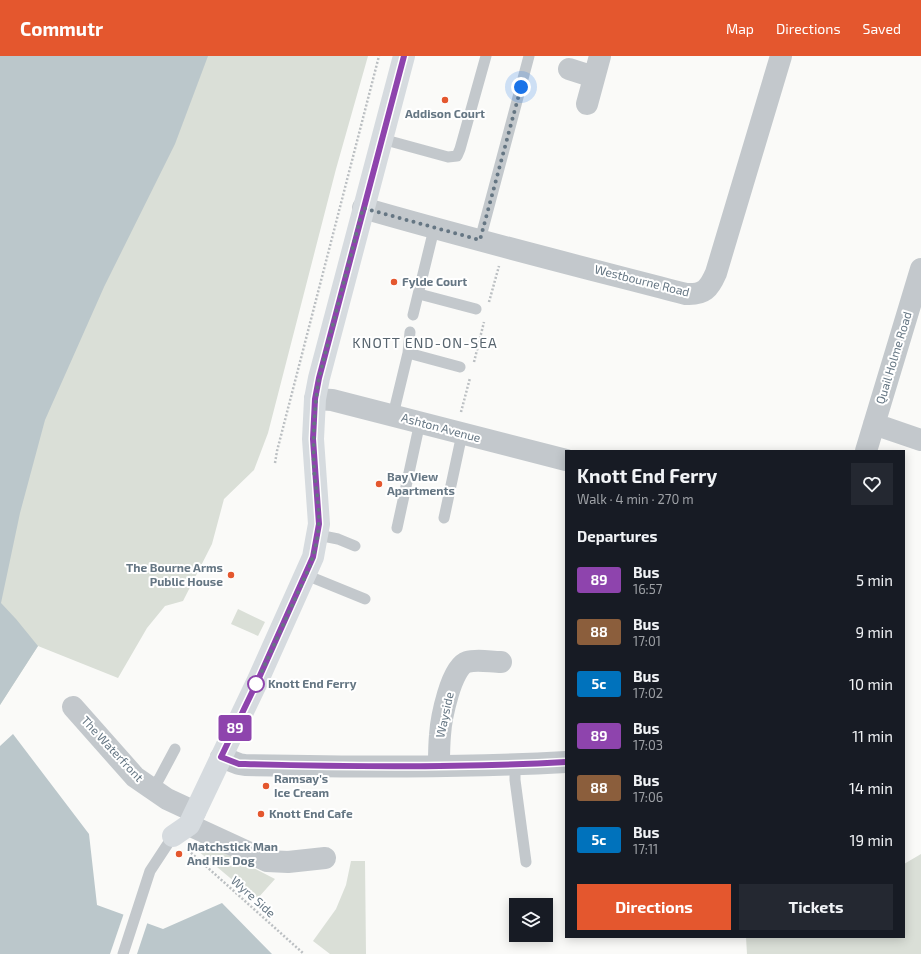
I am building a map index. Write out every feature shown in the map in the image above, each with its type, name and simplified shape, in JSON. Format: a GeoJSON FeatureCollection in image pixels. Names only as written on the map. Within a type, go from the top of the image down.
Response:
{"type":"FeatureCollection","features":[{"type":"Feature","properties":{"kind":"main road"},"geometry":{"type":"LineString","coordinates":[[185,824],[221,757],[313,557],[318,535],[318,505],[313,439],[315,399],[319,378],[363,208],[404,56]]}},
{"type":"Feature","properties":{"kind":"street"},"geometry":{"type":"LineString","coordinates":[[587,104],[600,56]]}},
{"type":"Feature","properties":{"kind":"street","name":"Westbourne Road"},"geometry":{"type":"LineString","coordinates":[[363,208],[434,229],[686,294],[697,294],[705,290],[711,284],[716,273],[781,56]]}},
{"type":"Feature","properties":{"kind":"street"},"geometry":{"type":"LineString","coordinates":[[569,69],[594,77]]}},
{"type":"Feature","properties":{"kind":"street","name":"Quail Holme Road"},"geometry":{"type":"LineString","coordinates":[[866,450],[921,269]]}},
{"type":"Feature","properties":{"kind":"street","name":"Ashton Avenue"},"geometry":{"type":"LineString","coordinates":[[315,399],[332,400],[565,460]]}},
{"type":"Feature","properties":{"kind":"street"},"geometry":{"type":"LineString","coordinates":[[874,424],[921,440]]}},
{"type":"Feature","properties":{"kind":"street","name":"Wayside"},"geometry":{"type":"LineString","coordinates":[[439,766],[440,735],[443,714],[455,676],[455,659],[468,662],[501,662]]}},
{"type":"Feature","properties":{"kind":"street","name":"The Waterfront"},"geometry":{"type":"LineString","coordinates":[[73,707],[135,777],[167,799],[185,824],[267,861],[288,862],[325,858]]}},
{"type":"Feature","properties":{"kind":"street"},"geometry":{"type":"LineString","coordinates":[[221,757],[239,764],[347,773],[439,766],[515,765],[565,762]]}},
{"type":"Feature","properties":{"kind":"lane"},"geometry":{"type":"LineString","coordinates":[[382,139],[448,157],[456,156],[460,149],[486,56]]}},
{"type":"Feature","properties":{"kind":"lane"},"geometry":{"type":"LineString","coordinates":[[480,240],[529,56]]}},
{"type":"Feature","properties":{"kind":"lane"},"geometry":{"type":"LineString","coordinates":[[414,316],[434,229]]}},
{"type":"Feature","properties":{"kind":"lane"},"geometry":{"type":"LineString","coordinates":[[419,294],[482,309]]}},
{"type":"Feature","properties":{"kind":"lane"},"geometry":{"type":"LineString","coordinates":[[393,415],[408,353],[410,332]]}},
{"type":"Feature","properties":{"kind":"lane"},"geometry":{"type":"LineString","coordinates":[[408,353],[460,367]]}},
{"type":"Feature","properties":{"kind":"lane"},"geometry":{"type":"LineString","coordinates":[[397,528],[420,422]]}},
{"type":"Feature","properties":{"kind":"lane"},"geometry":{"type":"LineString","coordinates":[[444,518],[459,433]]}},
{"type":"Feature","properties":{"kind":"lane"},"geometry":{"type":"LineString","coordinates":[[318,535],[338,539],[355,546]]}},
{"type":"Feature","properties":{"kind":"lane"},"geometry":{"type":"LineString","coordinates":[[306,575],[365,599]]}},
{"type":"Feature","properties":{"kind":"lane"},"geometry":{"type":"LineString","coordinates":[[151,789],[159,779],[175,749]]}},
{"type":"Feature","properties":{"kind":"lane"},"geometry":{"type":"LineString","coordinates":[[515,765],[526,862]]}},
{"type":"Feature","properties":{"kind":"lane"},"geometry":{"type":"LineString","coordinates":[[123,954],[150,870],[185,824]]}},
{"type":"Feature","properties":{"kind":"path"},"geometry":{"type":"LineString","coordinates":[[275,463],[379,56]]}},
{"type":"Feature","properties":{"kind":"path"},"geometry":{"type":"LineString","coordinates":[[482,309],[504,246]]}},
{"type":"Feature","properties":{"kind":"path"},"geometry":{"type":"LineString","coordinates":[[474,362],[486,316]]}},
{"type":"Feature","properties":{"kind":"path"},"geometry":{"type":"LineString","coordinates":[[459,433],[470,378]]}},
{"type":"Feature","properties":{"kind":"path","name":"Wyre Side"},"geometry":{"type":"LineString","coordinates":[[185,824],[304,954]]}},
{"type":"Feature","properties":{"kind":"shaded area"},"geometry":{"type":"Polygon","coordinates":[[[0,56],[368,56],[336,169],[268,433],[254,470],[224,499],[212,544],[183,601],[165,606],[147,628],[118,678],[38,646],[0,705],[0,56]]]}},
{"type":"Feature","properties":{"kind":"shaded area"},"geometry":{"type":"Polygon","coordinates":[[[0,56],[208,56],[175,144],[104,287],[45,420],[20,513],[1,603],[38,646],[0,705],[0,56]]]}},
{"type":"Feature","properties":{"kind":"shaded area"},"geometry":{"type":"Polygon","coordinates":[[[238,609],[265,622],[258,636],[231,624],[238,609]]]}},
{"type":"Feature","properties":{"kind":"shaded area"},"geometry":{"type":"Polygon","coordinates":[[[13,734],[89,834],[97,905],[163,929],[222,903],[272,954],[0,954],[0,746],[13,734]]]}},
{"type":"Feature","properties":{"kind":"shaded area"},"geometry":{"type":"Polygon","coordinates":[[[201,841],[275,879],[258,898],[236,883],[197,850],[201,841]]]}},
{"type":"Feature","properties":{"kind":"shaded area"},"geometry":{"type":"Polygon","coordinates":[[[921,854],[921,954],[747,954],[746,938],[905,938],[905,863],[921,854]]]}},
{"type":"Feature","properties":{"kind":"shaded area"},"geometry":{"type":"Polygon","coordinates":[[[351,861],[365,861],[366,954],[330,954],[313,941],[336,909],[346,885],[351,861]]]}},
{"type":"Feature","properties":{"kind":"pier"},"geometry":{"type":"Polygon","coordinates":[[[124,913],[148,921],[137,954],[110,954],[124,913]]]}},
{"type":"Feature","properties":{"kind":"bus line","name":"89"},"geometry":{"type":"LineString","coordinates":[[404,56],[363,208],[319,378],[315,399],[313,439],[319,524],[313,557],[258,680],[221,757],[239,764],[346,766],[479,766],[565,762]]}},
{"type":"Feature","properties":{"kind":"place","name":"Addison Court"},"geometry":{"type":"Point","coordinates":[445,100]}},
{"type":"Feature","properties":{"kind":"place","name":"Fylde Court"},"geometry":{"type":"Point","coordinates":[394,282]}},
{"type":"Feature","properties":{"kind":"place","name":"Bay View Apartments"},"geometry":{"type":"Point","coordinates":[379,484]}},
{"type":"Feature","properties":{"kind":"place","name":"The Bourne Arms Public House"},"geometry":{"type":"Point","coordinates":[231,575]}},
{"type":"Feature","properties":{"kind":"place","name":"Knott End Ferry"},"geometry":{"type":"Point","coordinates":[256,684]}},
{"type":"Feature","properties":{"kind":"place","name":"Ramsay's Ice Cream"},"geometry":{"type":"Point","coordinates":[266,786]}},
{"type":"Feature","properties":{"kind":"place","name":"Knott End Cafe"},"geometry":{"type":"Point","coordinates":[261,814]}},
{"type":"Feature","properties":{"kind":"place","name":"Matchstick Man And His Dog"},"geometry":{"type":"Point","coordinates":[179,854]}},
{"type":"Feature","properties":{"kind":"district","name":"KNOTT END-ON-SEA"},"geometry":{"type":"Point","coordinates":[425,343]}},
{"type":"Feature","properties":{"kind":"route"},"geometry":{"type":"LineString","coordinates":[[256,684],[306,575],[316,544],[319,524],[313,439],[315,399],[319,378],[363,208],[434,229],[480,240],[521,87]]}}]}
